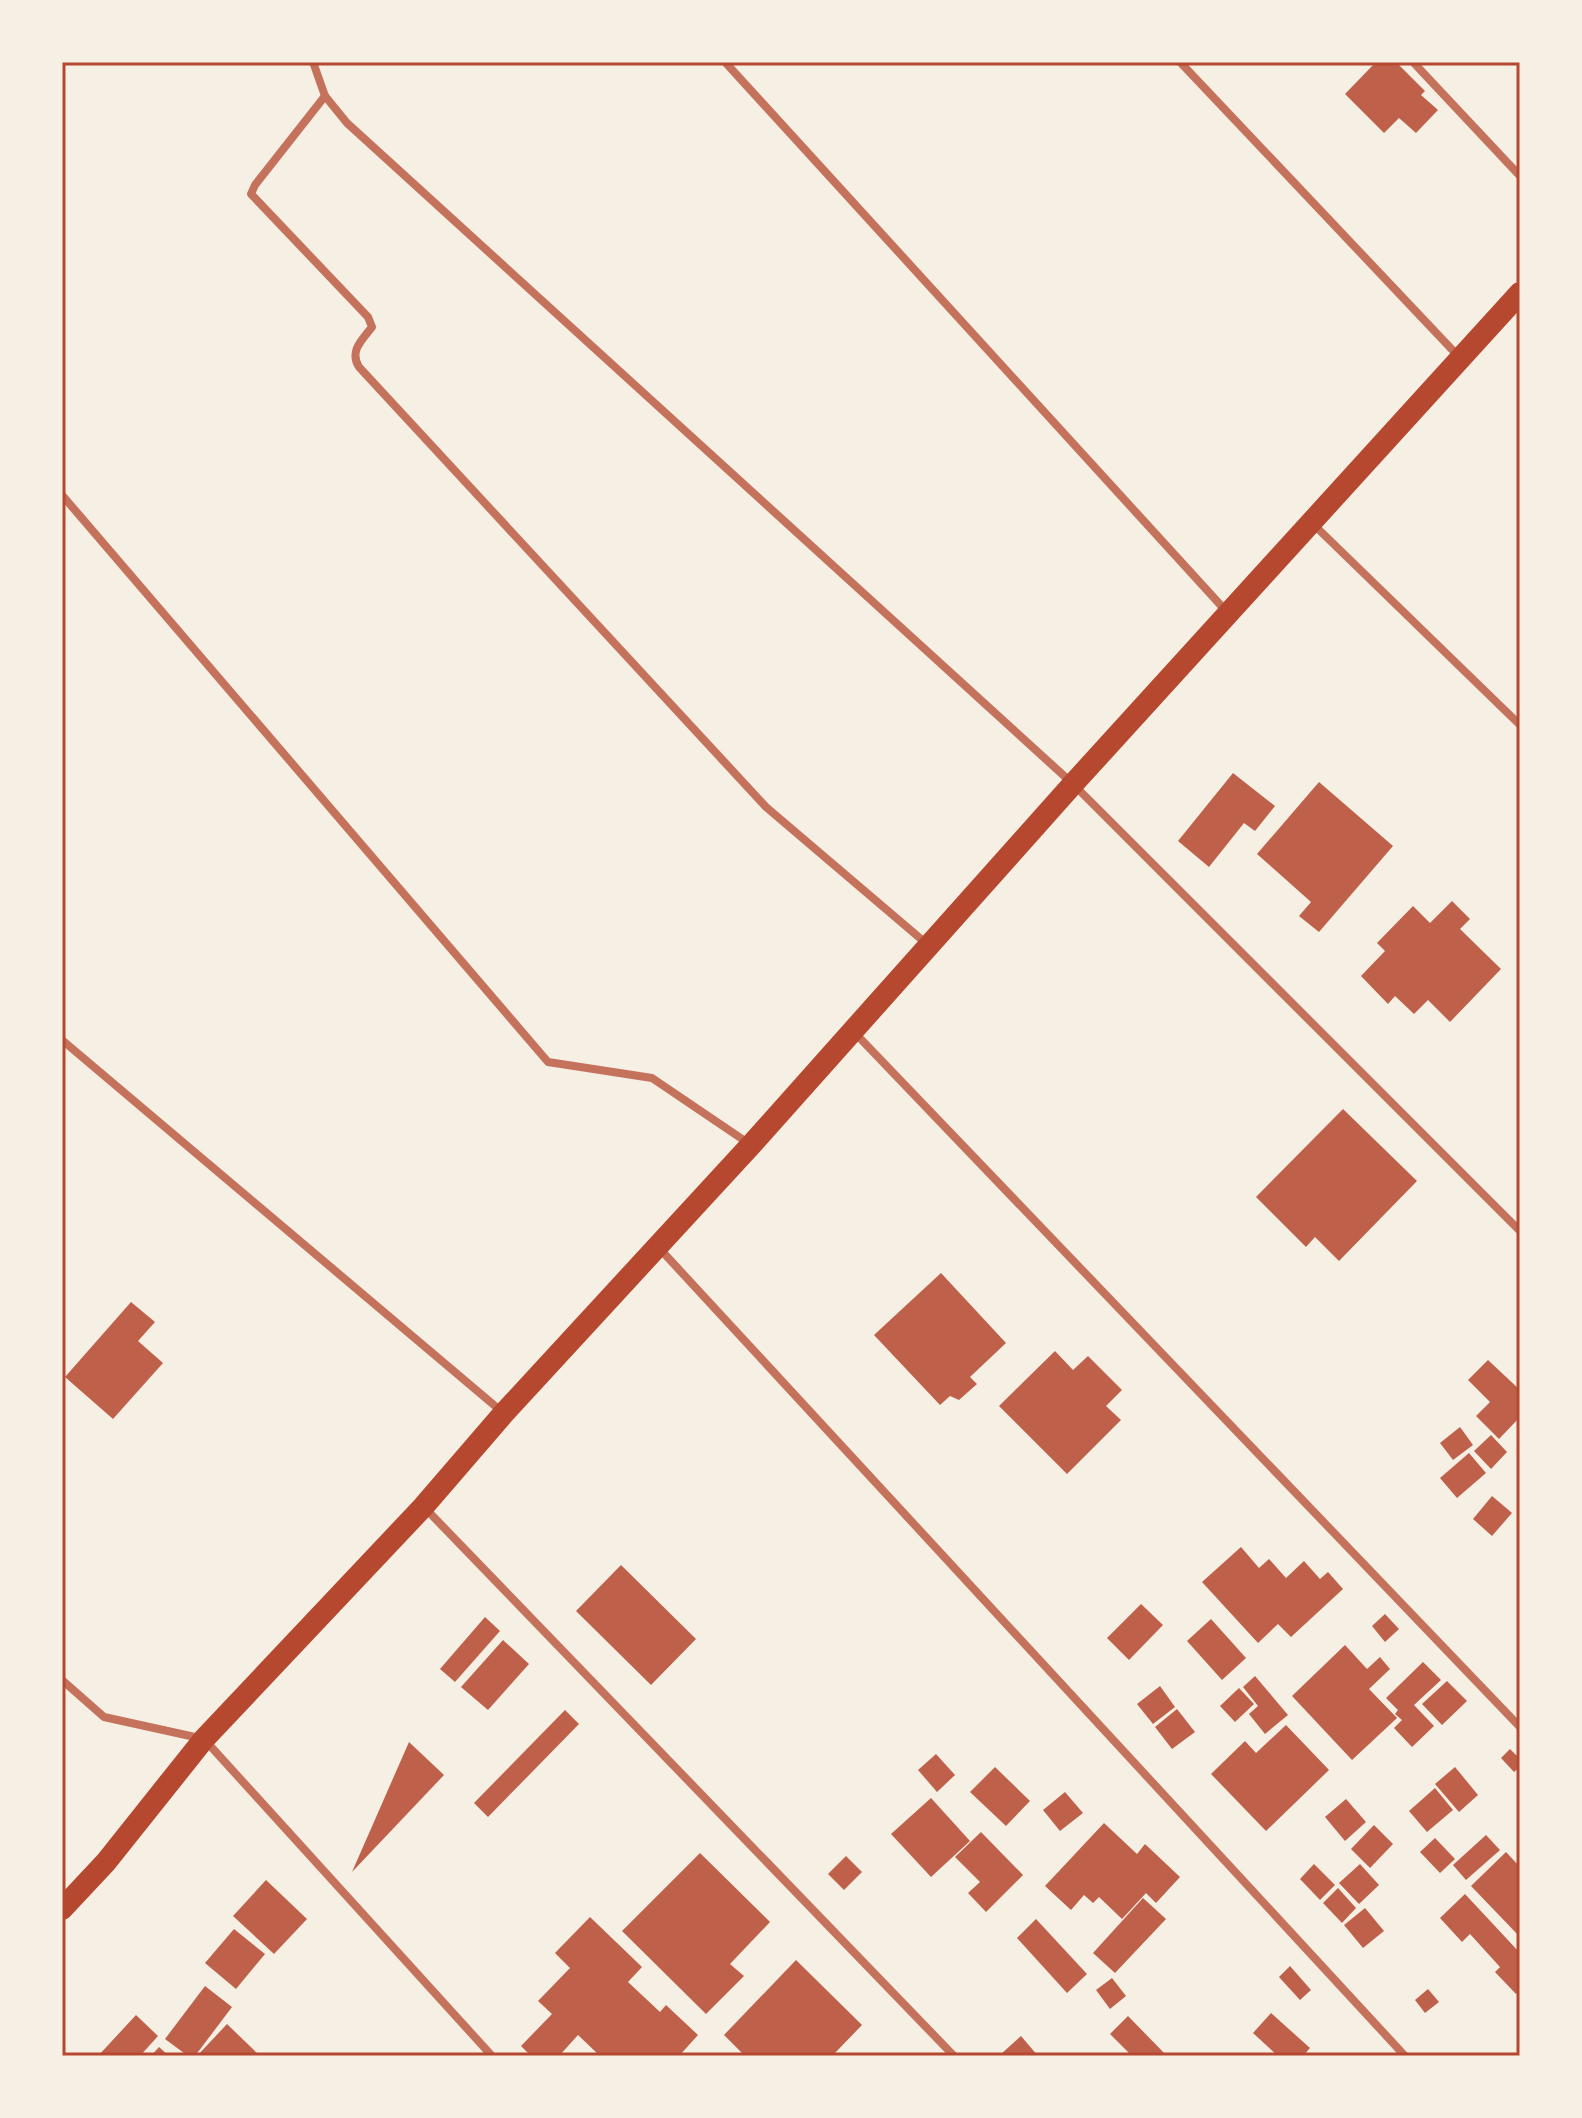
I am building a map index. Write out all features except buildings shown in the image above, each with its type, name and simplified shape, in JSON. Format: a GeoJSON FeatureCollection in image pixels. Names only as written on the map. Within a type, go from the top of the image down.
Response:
{"type":"FeatureCollection","features":[{"type":"Feature","properties":{"kind":"highway"},"geometry":{"type":"LineString","coordinates":[[62,1909],[106,1862],[204,1739],[423,1507],[504,1413],[751,1145],[1073,784],[1520,293]]}},
{"type":"Feature","properties":{"kind":"street"},"geometry":{"type":"LineString","coordinates":[[313,62],[325,96],[347,123],[1073,784],[1520,1231]]}},
{"type":"Feature","properties":{"kind":"street"},"geometry":{"type":"LineString","coordinates":[[725,62],[1229,614]]}},
{"type":"Feature","properties":{"kind":"street"},"geometry":{"type":"LineString","coordinates":[[1180,62],[1460,359]]}},
{"type":"Feature","properties":{"kind":"street"},"geometry":{"type":"LineString","coordinates":[[1413,62],[1520,176]]}},
{"type":"Feature","properties":{"kind":"street"},"geometry":{"type":"LineString","coordinates":[[325,96],[251,194],[368,317],[372,327],[355,350],[354,359],[359,367],[766,807],[929,945]]}},
{"type":"Feature","properties":{"kind":"street"},"geometry":{"type":"LineString","coordinates":[[62,495],[548,1062],[652,1078],[751,1145]]}},
{"type":"Feature","properties":{"kind":"street"},"geometry":{"type":"LineString","coordinates":[[1312,523],[1520,725]]}},
{"type":"Feature","properties":{"kind":"street"},"geometry":{"type":"LineString","coordinates":[[851,1030],[1520,1727]]}},
{"type":"Feature","properties":{"kind":"street"},"geometry":{"type":"LineString","coordinates":[[62,1040],[504,1413]]}},
{"type":"Feature","properties":{"kind":"street"},"geometry":{"type":"LineString","coordinates":[[657,1246],[1405,2056]]}},
{"type":"Feature","properties":{"kind":"street"},"geometry":{"type":"LineString","coordinates":[[423,1507],[954,2056]]}},
{"type":"Feature","properties":{"kind":"street"},"geometry":{"type":"LineString","coordinates":[[62,1680],[104,1717],[204,1739],[492,2056]]}}]}
